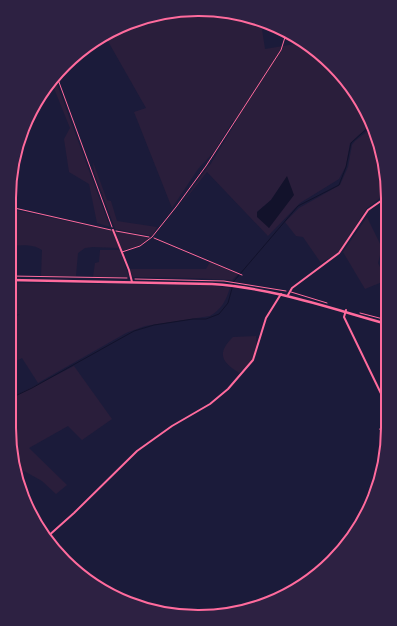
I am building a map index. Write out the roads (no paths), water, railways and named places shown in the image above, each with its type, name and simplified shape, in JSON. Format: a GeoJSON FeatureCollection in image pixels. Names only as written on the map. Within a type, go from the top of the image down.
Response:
{"type":"FeatureCollection","features":[{"type":"Feature","properties":{"kind":"street"},"geometry":{"type":"LineString","coordinates":[[288,294],[339,253],[368,210],[381,201]]}},
{"type":"Feature","properties":{"kind":"street"},"geometry":{"type":"LineString","coordinates":[[113,230],[132,280]]}},
{"type":"Feature","properties":{"kind":"street"},"geometry":{"type":"LineString","coordinates":[[16,280],[132,280],[230,283],[281,294],[288,294],[381,322]]}},
{"type":"Feature","properties":{"kind":"street"},"geometry":{"type":"LineString","coordinates":[[50,534],[137,451],[172,426],[210,404],[228,390],[253,360],[266,318],[281,294]]}},
{"type":"Feature","properties":{"kind":"street"},"geometry":{"type":"LineString","coordinates":[[345,311],[344,317],[381,394]]}},
{"type":"Feature","properties":{"kind":"lane"},"geometry":{"type":"LineString","coordinates":[[122,252],[140,246],[152,237],[206,166],[281,50],[285,38]]}},
{"type":"Feature","properties":{"kind":"waterway"},"geometry":{"type":"LineString","coordinates":[[16,396],[134,331],[154,325],[193,319],[206,319],[219,314],[228,303],[234,281],[298,206],[339,185],[346,167],[351,143],[367,129]]}}]}
